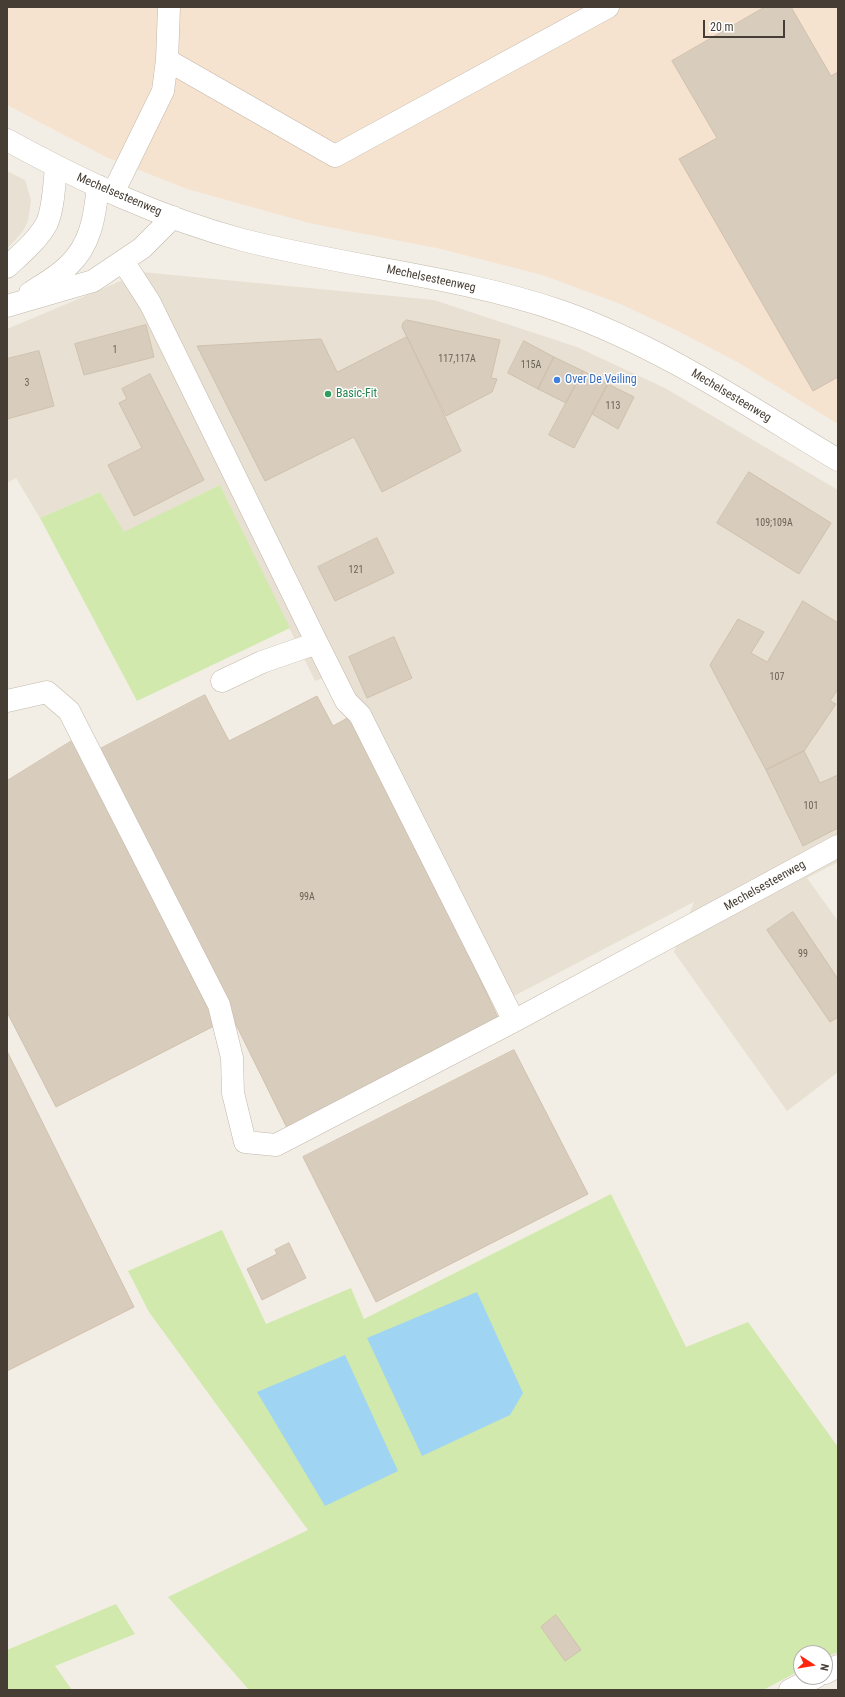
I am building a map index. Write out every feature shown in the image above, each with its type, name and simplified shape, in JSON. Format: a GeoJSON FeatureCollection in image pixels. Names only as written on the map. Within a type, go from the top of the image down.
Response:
{"type":"FeatureCollection","features":[{"type":"Feature","properties":{"kind":"street"},"geometry":{"type":"LineString","coordinates":[[12,305],[68,266],[88,240],[95,214],[106,190],[163,91],[167,60],[169,7]]}},
{"type":"Feature","properties":{"kind":"street"},"geometry":{"type":"LineString","coordinates":[[167,60],[335,156],[608,7]]}},
{"type":"Feature","properties":{"kind":"street","name":"Mechelsesteenweg"},"geometry":{"type":"LineString","coordinates":[[7,140],[56,167],[106,190],[173,218],[243,240],[442,280],[506,295],[560,311],[617,334],[669,359],[838,460]]}},
{"type":"Feature","properties":{"kind":"street"},"geometry":{"type":"LineString","coordinates":[[7,267],[29,247],[47,222],[53,196],[56,167]]}},
{"type":"Feature","properties":{"kind":"street"},"geometry":{"type":"LineString","coordinates":[[12,305],[93,281],[142,248],[173,218]]}},
{"type":"Feature","properties":{"kind":"street"},"geometry":{"type":"LineString","coordinates":[[123,260],[150,303],[317,644],[346,701],[360,715],[514,1022]]}},
{"type":"Feature","properties":{"kind":"street"},"geometry":{"type":"LineString","coordinates":[[222,682],[262,662],[317,644]]}},
{"type":"Feature","properties":{"kind":"street","name":"Mechelsesteenweg"},"geometry":{"type":"LineString","coordinates":[[7,701],[47,692],[69,711],[219,1005],[232,1058],[233,1093],[245,1142],[276,1145],[514,1022],[838,846]]}},
{"type":"Feature","properties":{"kind":"street"},"geometry":{"type":"LineString","coordinates":[[790,1690],[800,1685]]}},
{"type":"Feature","properties":{"kind":"shaded area"},"geometry":{"type":"Polygon","coordinates":[[[7,7],[838,7],[838,424],[739,363],[678,331],[618,303],[542,275],[441,249],[309,223],[187,189],[106,157],[7,105],[7,7]]]}},
{"type":"Feature","properties":{"kind":"shaded area"},"geometry":{"type":"Polygon","coordinates":[[[7,171],[25,180],[31,200],[28,221],[23,231],[7,249],[7,171]]]}},
{"type":"Feature","properties":{"kind":"shaded area"},"geometry":{"type":"Polygon","coordinates":[[[142,272],[434,300],[577,347],[665,388],[838,490],[838,862],[807,878],[838,921],[838,1072],[787,1111],[674,952],[694,902],[512,997],[341,671],[315,681],[220,485],[124,533],[100,492],[40,518],[16,478],[7,483],[7,329],[142,272]]]}},
{"type":"Feature","properties":{"kind":"green space"},"geometry":{"type":"Polygon","coordinates":[[[220,485],[290,628],[137,701],[40,518],[100,492],[124,532],[220,485]]]}},
{"type":"Feature","properties":{"kind":"green space"},"geometry":{"type":"Polygon","coordinates":[[[611,1194],[686,1347],[748,1322],[838,1447],[838,1652],[833,1654],[833,1645],[793,1645],[793,1674],[763,1690],[249,1690],[168,1597],[308,1530],[149,1312],[128,1271],[222,1230],[266,1324],[351,1288],[364,1319],[611,1194]]]}},
{"type":"Feature","properties":{"kind":"green space"},"geometry":{"type":"Polygon","coordinates":[[[116,1604],[135,1634],[55,1666],[72,1690],[7,1690],[7,1650],[116,1604]]]}},
{"type":"Feature","properties":{"kind":"water"},"geometry":{"type":"Polygon","coordinates":[[[477,1292],[523,1393],[510,1415],[422,1456],[367,1338],[477,1292]]]}},
{"type":"Feature","properties":{"kind":"water"},"geometry":{"type":"Polygon","coordinates":[[[345,1355],[398,1471],[325,1506],[257,1392],[345,1355]]]}},
{"type":"Feature","properties":{"kind":"building"},"geometry":{"type":"Polygon","coordinates":[[[765,7],[791,7],[831,76],[838,72],[838,377],[813,391],[679,159],[717,138],[672,61],[765,7]]]}},
{"type":"Feature","properties":{"kind":"building"},"geometry":{"type":"Polygon","coordinates":[[[407,320],[500,340],[491,378],[497,379],[492,392],[446,416],[402,327],[403,323],[407,320]]]}},
{"type":"Feature","properties":{"kind":"building"},"geometry":{"type":"Polygon","coordinates":[[[146,325],[154,357],[84,375],[75,344],[146,325]]]}},
{"type":"Feature","properties":{"kind":"building","name":"Basic-Fit"},"geometry":{"type":"Polygon","coordinates":[[[407,337],[461,451],[382,492],[354,437],[265,481],[197,346],[321,339],[337,372],[407,337]]]}},
{"type":"Feature","properties":{"kind":"building"},"geometry":{"type":"Polygon","coordinates":[[[524,341],[554,357],[538,389],[508,373],[524,341]]]}},
{"type":"Feature","properties":{"kind":"building"},"geometry":{"type":"Polygon","coordinates":[[[39,351],[54,406],[7,419],[7,359],[39,351]]]}},
{"type":"Feature","properties":{"kind":"building"},"geometry":{"type":"Polygon","coordinates":[[[554,357],[583,371],[566,403],[538,389],[554,357]]]}},
{"type":"Feature","properties":{"kind":"building"},"geometry":{"type":"Polygon","coordinates":[[[583,371],[608,384],[574,448],[549,435],[583,371]]]}},
{"type":"Feature","properties":{"kind":"building"},"geometry":{"type":"Polygon","coordinates":[[[150,374],[204,480],[134,516],[108,465],[142,448],[119,403],[127,399],[122,389],[150,374]]]}},
{"type":"Feature","properties":{"kind":"building"},"geometry":{"type":"Polygon","coordinates":[[[608,384],[634,397],[618,429],[592,414],[608,384]]]}},
{"type":"Feature","properties":{"kind":"building"},"geometry":{"type":"Polygon","coordinates":[[[749,472],[831,523],[799,574],[717,523],[749,472]]]}},
{"type":"Feature","properties":{"kind":"building"},"geometry":{"type":"Polygon","coordinates":[[[377,538],[394,573],[335,601],[318,567],[377,538]]]}},
{"type":"Feature","properties":{"kind":"building"},"geometry":{"type":"Polygon","coordinates":[[[803,601],[838,623],[838,689],[830,701],[836,704],[804,751],[766,770],[710,665],[738,619],[764,632],[751,653],[767,662],[803,601]]]}},
{"type":"Feature","properties":{"kind":"building"},"geometry":{"type":"Polygon","coordinates":[[[394,637],[412,678],[367,698],[349,657],[394,637]]]}},
{"type":"Feature","properties":{"kind":"building"},"geometry":{"type":"Polygon","coordinates":[[[205,695],[229,741],[317,696],[333,726],[353,715],[382,771],[500,1022],[287,1128],[100,749],[205,695]]]}},
{"type":"Feature","properties":{"kind":"building"},"geometry":{"type":"Polygon","coordinates":[[[75,739],[216,1025],[56,1107],[7,1012],[7,781],[75,739]]]}},
{"type":"Feature","properties":{"kind":"building"},"geometry":{"type":"Polygon","coordinates":[[[804,751],[820,783],[838,775],[838,828],[803,846],[766,770],[804,751]]]}},
{"type":"Feature","properties":{"kind":"building"},"geometry":{"type":"Polygon","coordinates":[[[793,912],[838,979],[838,1017],[830,1022],[767,930],[793,912]]]}},
{"type":"Feature","properties":{"kind":"building"},"geometry":{"type":"Polygon","coordinates":[[[514,1050],[588,1194],[376,1302],[303,1157],[514,1050]]]}},
{"type":"Feature","properties":{"kind":"building"},"geometry":{"type":"Polygon","coordinates":[[[7,1051],[134,1307],[7,1371],[7,1051]]]}},
{"type":"Feature","properties":{"kind":"building"},"geometry":{"type":"Polygon","coordinates":[[[289,1243],[306,1278],[262,1300],[247,1269],[277,1254],[275,1250],[289,1243]]]}},
{"type":"Feature","properties":{"kind":"building"},"geometry":{"type":"Polygon","coordinates":[[[556,1615],[581,1650],[565,1661],[541,1627],[556,1615]]]}},
{"type":"Feature","properties":{"kind":"place","name":"Over De Veiling"},"geometry":{"type":"Point","coordinates":[557,380]}},
{"type":"Feature","properties":{"kind":"place","name":"Basic-Fit"},"geometry":{"type":"Point","coordinates":[328,394]}}]}
